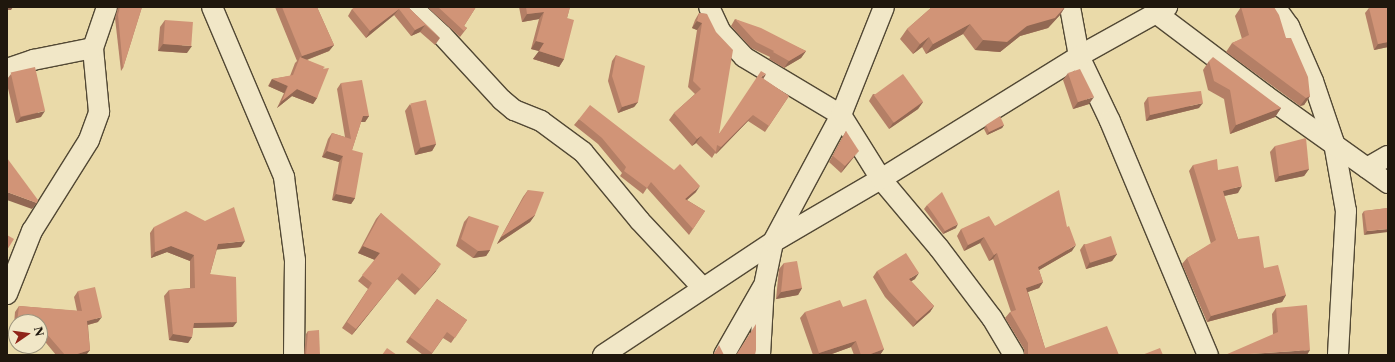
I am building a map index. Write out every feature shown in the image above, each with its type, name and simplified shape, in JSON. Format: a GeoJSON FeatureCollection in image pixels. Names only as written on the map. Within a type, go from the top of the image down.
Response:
{"type":"FeatureCollection","features":[{"type":"Feature","properties":{"kind":"street"},"geometry":{"type":"LineString","coordinates":[[7,294],[32,231],[89,140],[99,112],[93,48],[107,7]]}},
{"type":"Feature","properties":{"kind":"street"},"geometry":{"type":"LineString","coordinates":[[212,7],[284,177],[295,260],[294,355]]}},
{"type":"Feature","properties":{"kind":"street"},"geometry":{"type":"LineString","coordinates":[[412,7],[442,35],[508,105],[541,121],[583,152],[640,221],[703,288]]}},
{"type":"Feature","properties":{"kind":"street"},"geometry":{"type":"LineString","coordinates":[[709,7],[720,31],[744,57],[841,115],[881,179],[958,273],[992,318],[1014,355]]}},
{"type":"Feature","properties":{"kind":"street"},"geometry":{"type":"LineString","coordinates":[[760,355],[764,286],[774,242],[841,115],[884,7]]}},
{"type":"Feature","properties":{"kind":"street"},"geometry":{"type":"LineString","coordinates":[[1070,7],[1079,56],[1110,121],[1208,355]]}},
{"type":"Feature","properties":{"kind":"street"},"geometry":{"type":"LineString","coordinates":[[1275,7],[1289,26],[1298,46],[1313,81],[1334,143],[1346,211],[1338,355]]}},
{"type":"Feature","properties":{"kind":"street"},"geometry":{"type":"LineString","coordinates":[[603,355],[774,242],[881,179],[1079,56],[1161,10],[1266,96],[1334,143],[1388,183]]}},
{"type":"Feature","properties":{"kind":"street"},"geometry":{"type":"LineString","coordinates":[[7,69],[34,60],[93,48]]}},
{"type":"Feature","properties":{"kind":"street"},"geometry":{"type":"LineString","coordinates":[[1367,168],[1388,156]]}},
{"type":"Feature","properties":{"kind":"street"},"geometry":{"type":"LineString","coordinates":[[724,355],[764,286]]}},
{"type":"Feature","properties":{"kind":"building"},"geometry":{"type":"Polygon","coordinates":[[[120,7],[142,7],[123,68],[118,15],[120,7]]]}},
{"type":"Feature","properties":{"kind":"building"},"geometry":{"type":"Polygon","coordinates":[[[282,7],[317,7],[334,45],[302,56],[282,7]]]}},
{"type":"Feature","properties":{"kind":"building"},"geometry":{"type":"Polygon","coordinates":[[[355,7],[408,7],[440,38],[425,25],[415,30],[399,9],[370,31],[352,9],[355,7]]]}},
{"type":"Feature","properties":{"kind":"building"},"geometry":{"type":"Polygon","coordinates":[[[438,7],[476,7],[464,26],[467,28],[464,31],[438,7]]]}},
{"type":"Feature","properties":{"kind":"building"},"geometry":{"type":"Polygon","coordinates":[[[526,7],[570,7],[567,18],[574,20],[564,59],[539,51],[544,43],[536,41],[544,12],[527,14],[526,7]]]}},
{"type":"Feature","properties":{"kind":"building"},"geometry":{"type":"Polygon","coordinates":[[[932,7],[1065,7],[1055,18],[1027,26],[1007,42],[983,40],[970,24],[933,44],[929,37],[920,44],[907,29],[932,7]]]}},
{"type":"Feature","properties":{"kind":"building"},"geometry":{"type":"Polygon","coordinates":[[[1241,7],[1274,7],[1279,15],[1286,38],[1291,38],[1308,77],[1310,96],[1306,98],[1232,43],[1249,35],[1241,7]]]}},
{"type":"Feature","properties":{"kind":"building"},"geometry":{"type":"Polygon","coordinates":[[[1388,7],[1388,42],[1378,44],[1369,8],[1388,7]]]}},
{"type":"Feature","properties":{"kind":"building"},"geometry":{"type":"Polygon","coordinates":[[[699,13],[707,14],[716,32],[733,50],[719,134],[761,71],[766,74],[761,77],[789,96],[769,126],[753,115],[721,147],[717,145],[716,152],[701,136],[697,139],[674,113],[701,89],[693,81],[702,23],[697,21],[699,13]]]}},
{"type":"Feature","properties":{"kind":"building"},"geometry":{"type":"Polygon","coordinates":[[[735,19],[761,28],[806,51],[789,61],[756,42],[735,19]]]}},
{"type":"Feature","properties":{"kind":"building"},"geometry":{"type":"Polygon","coordinates":[[[165,20],[193,22],[191,46],[163,44],[165,20]]]}},
{"type":"Feature","properties":{"kind":"building"},"geometry":{"type":"Polygon","coordinates":[[[616,55],[645,66],[638,102],[622,107],[612,76],[616,55]]]}},
{"type":"Feature","properties":{"kind":"building"},"geometry":{"type":"Polygon","coordinates":[[[300,57],[325,67],[322,69],[329,68],[317,98],[297,89],[282,101],[288,86],[272,79],[293,75],[300,57]]]}},
{"type":"Feature","properties":{"kind":"building"},"geometry":{"type":"Polygon","coordinates":[[[1213,57],[1281,108],[1236,125],[1230,90],[1214,81],[1209,61],[1213,57]]]}},
{"type":"Feature","properties":{"kind":"building"},"geometry":{"type":"Polygon","coordinates":[[[35,67],[45,111],[21,116],[11,73],[35,67]]]}},
{"type":"Feature","properties":{"kind":"building"},"geometry":{"type":"Polygon","coordinates":[[[1080,69],[1094,97],[1078,102],[1068,73],[1080,69]]]}},
{"type":"Feature","properties":{"kind":"building"},"geometry":{"type":"Polygon","coordinates":[[[903,74],[923,102],[894,123],[874,95],[903,74]]]}},
{"type":"Feature","properties":{"kind":"building"},"geometry":{"type":"Polygon","coordinates":[[[362,80],[369,116],[363,116],[352,150],[363,153],[355,198],[336,194],[343,156],[327,151],[332,133],[351,139],[341,83],[362,80]]]}},
{"type":"Feature","properties":{"kind":"building"},"geometry":{"type":"Polygon","coordinates":[[[1201,91],[1203,103],[1150,115],[1148,97],[1201,91]]]}},
{"type":"Feature","properties":{"kind":"building"},"geometry":{"type":"Polygon","coordinates":[[[426,100],[436,144],[421,147],[410,104],[426,100]]]}},
{"type":"Feature","properties":{"kind":"building"},"geometry":{"type":"Polygon","coordinates":[[[590,105],[674,170],[680,164],[700,186],[685,199],[705,211],[693,229],[651,182],[647,188],[624,171],[626,167],[602,138],[579,119],[590,105]]]}},
{"type":"Feature","properties":{"kind":"building"},"geometry":{"type":"Polygon","coordinates":[[[1000,116],[1004,125],[989,132],[986,125],[1000,116]]]}},
{"type":"Feature","properties":{"kind":"building"},"geometry":{"type":"Polygon","coordinates":[[[846,131],[859,151],[845,166],[833,156],[846,131]]]}},
{"type":"Feature","properties":{"kind":"building"},"geometry":{"type":"Polygon","coordinates":[[[1306,138],[1309,169],[1279,176],[1275,146],[1306,138]]]}},
{"type":"Feature","properties":{"kind":"building"},"geometry":{"type":"Polygon","coordinates":[[[7,158],[38,200],[37,203],[7,192],[7,158]]]}},
{"type":"Feature","properties":{"kind":"building"},"geometry":{"type":"Polygon","coordinates":[[[1217,159],[1218,170],[1238,166],[1242,186],[1223,191],[1238,239],[1259,236],[1264,268],[1278,265],[1286,295],[1211,316],[1187,258],[1216,240],[1193,165],[1217,159]]]}},
{"type":"Feature","properties":{"kind":"building"},"geometry":{"type":"Polygon","coordinates":[[[528,190],[544,192],[535,215],[501,237],[528,190]]]}},
{"type":"Feature","properties":{"kind":"building"},"geometry":{"type":"Polygon","coordinates":[[[1059,190],[1067,227],[1069,226],[1076,245],[1038,267],[1043,282],[1026,288],[1045,348],[1107,326],[1119,355],[1028,355],[1028,343],[1010,312],[1016,310],[997,253],[994,255],[984,237],[968,245],[961,229],[989,216],[995,226],[1059,190]]]}},
{"type":"Feature","properties":{"kind":"building"},"geometry":{"type":"Polygon","coordinates":[[[942,192],[958,224],[945,231],[927,205],[942,192]]]}},
{"type":"Feature","properties":{"kind":"building"},"geometry":{"type":"Polygon","coordinates":[[[234,207],[245,241],[218,244],[210,274],[236,277],[237,322],[194,323],[192,337],[173,334],[169,290],[195,288],[194,255],[171,246],[155,252],[154,227],[186,211],[205,221],[234,207]]]}},
{"type":"Feature","properties":{"kind":"building"},"geometry":{"type":"Polygon","coordinates":[[[1388,208],[1388,229],[1367,231],[1364,211],[1388,208]]]}},
{"type":"Feature","properties":{"kind":"building"},"geometry":{"type":"Polygon","coordinates":[[[381,213],[441,264],[420,289],[402,273],[356,329],[347,322],[372,283],[362,275],[380,253],[363,246],[381,213]]]}},
{"type":"Feature","properties":{"kind":"building"},"geometry":{"type":"Polygon","coordinates":[[[469,216],[499,226],[490,250],[478,251],[461,239],[469,216]]]}},
{"type":"Feature","properties":{"kind":"building"},"geometry":{"type":"Polygon","coordinates":[[[7,235],[14,239],[7,250],[7,235]]]}},
{"type":"Feature","properties":{"kind":"building"},"geometry":{"type":"Polygon","coordinates":[[[1111,236],[1117,254],[1090,263],[1084,245],[1111,236]]]}},
{"type":"Feature","properties":{"kind":"building"},"geometry":{"type":"Polygon","coordinates":[[[906,253],[919,273],[909,279],[934,306],[917,321],[889,291],[877,271],[906,253]]]}},
{"type":"Feature","properties":{"kind":"building"},"geometry":{"type":"Polygon","coordinates":[[[797,261],[802,288],[781,292],[784,263],[797,261]]]}},
{"type":"Feature","properties":{"kind":"building"},"geometry":{"type":"Polygon","coordinates":[[[95,287],[102,317],[87,321],[90,350],[74,355],[65,355],[48,335],[48,314],[18,314],[19,306],[82,311],[78,291],[95,287]]]}},
{"type":"Feature","properties":{"kind":"building"},"geometry":{"type":"Polygon","coordinates":[[[437,299],[467,320],[455,338],[447,332],[432,353],[410,337],[437,299]]]}},
{"type":"Feature","properties":{"kind":"building"},"geometry":{"type":"Polygon","coordinates":[[[866,299],[884,349],[868,355],[861,355],[856,341],[819,353],[805,312],[840,300],[843,307],[866,299]]]}},
{"type":"Feature","properties":{"kind":"building"},"geometry":{"type":"Polygon","coordinates":[[[1307,305],[1310,350],[1250,355],[1225,355],[1278,332],[1276,308],[1307,305]]]}},
{"type":"Feature","properties":{"kind":"building"},"geometry":{"type":"Polygon","coordinates":[[[756,324],[755,355],[736,355],[756,324]]]}},
{"type":"Feature","properties":{"kind":"building"},"geometry":{"type":"Polygon","coordinates":[[[319,330],[320,355],[306,355],[308,331],[319,330]]]}},
{"type":"Feature","properties":{"kind":"building"},"geometry":{"type":"Polygon","coordinates":[[[719,345],[724,355],[713,355],[719,345]]]}},
{"type":"Feature","properties":{"kind":"building"},"geometry":{"type":"Polygon","coordinates":[[[387,348],[397,355],[382,355],[387,348]]]}},
{"type":"Feature","properties":{"kind":"building"},"geometry":{"type":"Polygon","coordinates":[[[1160,348],[1163,355],[1142,355],[1160,348]]]}}]}
